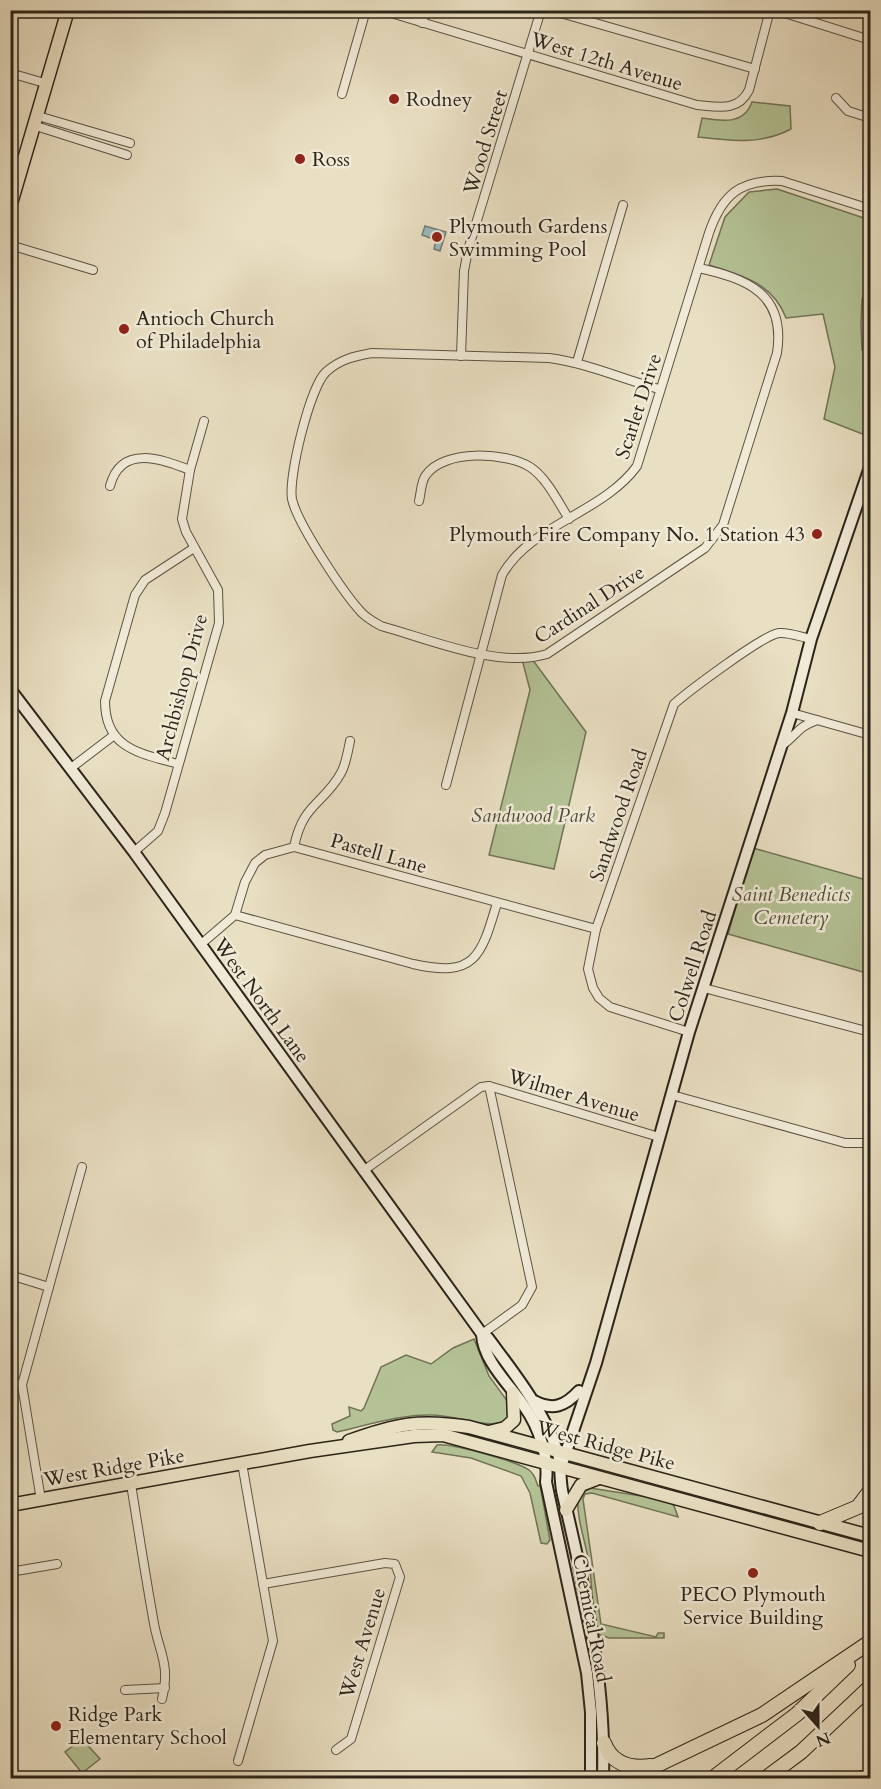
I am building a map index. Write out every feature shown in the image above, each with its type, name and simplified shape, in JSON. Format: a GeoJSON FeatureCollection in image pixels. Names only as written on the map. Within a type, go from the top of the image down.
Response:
{"type":"FeatureCollection","features":[{"type":"Feature","properties":{"kind":"highway"},"geometry":{"type":"LineString","coordinates":[[820,1523],[858,1507],[870,1491]]}},
{"type":"Feature","properties":{"kind":"highway"},"geometry":{"type":"LineString","coordinates":[[630,1779],[762,1715],[870,1642]]}},
{"type":"Feature","properties":{"kind":"highway"},"geometry":{"type":"LineString","coordinates":[[713,1779],[796,1714],[870,1642]]}},
{"type":"Feature","properties":{"kind":"highway"},"geometry":{"type":"LineString","coordinates":[[766,1779],[801,1752],[870,1687]]}},
{"type":"Feature","properties":{"kind":"highway"},"geometry":{"type":"LineString","coordinates":[[604,1743],[608,1753],[615,1761],[640,1768],[659,1765]]}},
{"type":"Feature","properties":{"kind":"highway"},"geometry":{"type":"LineString","coordinates":[[862,1779],[870,1778]]}},
{"type":"Feature","properties":{"kind":"main road"},"geometry":{"type":"LineString","coordinates":[[10,207],[68,10]]}},
{"type":"Feature","properties":{"kind":"main road","name":"Colwell Road"},"geometry":{"type":"LineString","coordinates":[[562,1454],[600,1342],[689,1032],[792,713],[811,639],[870,467]]}},
{"type":"Feature","properties":{"kind":"main road","name":"West North Lane"},"geometry":{"type":"LineString","coordinates":[[10,689],[134,852],[363,1171],[534,1401],[562,1454]]}},
{"type":"Feature","properties":{"kind":"main road","name":"West North Lane"},"geometry":{"type":"LineString","coordinates":[[482,1334],[482,1343],[513,1393],[525,1407],[554,1467]]}},
{"type":"Feature","properties":{"kind":"main road","name":"Colwell Road"},"geometry":{"type":"LineString","coordinates":[[562,1454],[579,1391],[590,1360],[600,1342]]}},
{"type":"Feature","properties":{"kind":"main road"},"geometry":{"type":"LineString","coordinates":[[534,1401],[545,1407],[556,1407],[568,1402],[579,1391]]}},
{"type":"Feature","properties":{"kind":"main road"},"geometry":{"type":"LineString","coordinates":[[488,1433],[505,1428],[514,1420],[513,1393]]}},
{"type":"Feature","properties":{"kind":"main road","name":"West Ridge Pike"},"geometry":{"type":"LineString","coordinates":[[331,1448],[386,1428],[418,1422],[441,1423],[488,1433],[870,1536]]}},
{"type":"Feature","properties":{"kind":"main road","name":"West Ridge Pike"},"geometry":{"type":"LineString","coordinates":[[10,1505],[331,1448],[414,1436],[443,1435],[870,1551]]}},
{"type":"Feature","properties":{"kind":"main road"},"geometry":{"type":"LineString","coordinates":[[554,1467],[562,1454]]}},
{"type":"Feature","properties":{"kind":"main road","name":"Chemical Road"},"geometry":{"type":"LineString","coordinates":[[554,1467],[566,1509],[590,1631],[604,1743],[603,1779]]}},
{"type":"Feature","properties":{"kind":"main road","name":"Chemical Road"},"geometry":{"type":"LineString","coordinates":[[554,1467],[546,1482],[587,1673],[591,1712],[591,1779]]}},
{"type":"Feature","properties":{"kind":"main road"},"geometry":{"type":"LineString","coordinates":[[566,1509],[581,1485],[599,1478]]}},
{"type":"Feature","properties":{"kind":"street"},"geometry":{"type":"LineString","coordinates":[[342,94],[366,10]]}},
{"type":"Feature","properties":{"kind":"street","name":"West 12th Avenue"},"geometry":{"type":"LineString","coordinates":[[381,10],[697,105],[735,106],[744,99],[749,90],[755,69]]}},
{"type":"Feature","properties":{"kind":"street"},"geometry":{"type":"LineString","coordinates":[[422,23],[426,10]]}},
{"type":"Feature","properties":{"kind":"street","name":"Wood Street"},"geometry":{"type":"LineString","coordinates":[[462,356],[464,271],[468,250],[541,10]]}},
{"type":"Feature","properties":{"kind":"street"},"geometry":{"type":"LineString","coordinates":[[550,10],[755,69],[773,10],[870,40]]}},
{"type":"Feature","properties":{"kind":"street"},"geometry":{"type":"LineString","coordinates":[[10,73],[48,84]]}},
{"type":"Feature","properties":{"kind":"street"},"geometry":{"type":"LineString","coordinates":[[836,98],[848,111],[870,118]]}},
{"type":"Feature","properties":{"kind":"street"},"geometry":{"type":"LineString","coordinates":[[37,121],[130,143]]}},
{"type":"Feature","properties":{"kind":"street"},"geometry":{"type":"LineString","coordinates":[[37,121],[127,155]]}},
{"type":"Feature","properties":{"kind":"street","name":"Scarlet Drive"},"geometry":{"type":"LineString","coordinates":[[446,785],[499,584],[509,562],[617,487],[633,471],[644,445],[659,389],[714,217],[738,188],[752,183],[782,181],[870,209]]}},
{"type":"Feature","properties":{"kind":"street"},"geometry":{"type":"LineString","coordinates":[[577,362],[623,205]]}},
{"type":"Feature","properties":{"kind":"street"},"geometry":{"type":"LineString","coordinates":[[10,244],[93,270]]}},
{"type":"Feature","properties":{"kind":"street","name":"Cardinal Drive"},"geometry":{"type":"LineString","coordinates":[[659,389],[613,376],[577,362],[549,358],[372,353],[351,357],[336,364],[324,374],[314,388],[291,487],[293,502],[312,539],[347,594],[369,620],[381,626],[482,654],[532,659],[547,654],[705,548],[723,525],[777,353],[780,335],[772,306],[760,292],[730,275],[699,268]]}},
{"type":"Feature","properties":{"kind":"street","name":"Archbishop Drive"},"geometry":{"type":"LineString","coordinates":[[134,852],[158,831],[165,813],[219,623],[218,590],[194,548],[182,519],[190,470],[204,421]]}},
{"type":"Feature","properties":{"kind":"street"},"geometry":{"type":"LineString","coordinates":[[419,501],[424,476],[434,466],[461,456],[507,457],[531,468],[569,519]]}},
{"type":"Feature","properties":{"kind":"street"},"geometry":{"type":"LineString","coordinates":[[110,486],[122,464],[139,458],[154,457],[190,470]]}},
{"type":"Feature","properties":{"kind":"street"},"geometry":{"type":"LineString","coordinates":[[178,764],[134,752],[113,736],[106,719],[105,701],[135,595],[145,580],[194,548]]}},
{"type":"Feature","properties":{"kind":"street","name":"Sandwood Road"},"geometry":{"type":"LineString","coordinates":[[689,1032],[610,1007],[599,998],[588,969],[596,929],[674,704],[694,687],[758,643],[778,633],[811,639]]}},
{"type":"Feature","properties":{"kind":"street"},"geometry":{"type":"LineString","coordinates":[[792,713],[870,735]]}},
{"type":"Feature","properties":{"kind":"street"},"geometry":{"type":"LineString","coordinates":[[781,746],[791,740],[801,726],[817,720]]}},
{"type":"Feature","properties":{"kind":"street"},"geometry":{"type":"LineString","coordinates":[[71,768],[113,736]]}},
{"type":"Feature","properties":{"kind":"street"},"geometry":{"type":"LineString","coordinates":[[200,945],[235,915],[245,882],[255,863],[266,855],[294,847],[297,831],[308,810],[333,786],[343,770],[350,741]]}},
{"type":"Feature","properties":{"kind":"street","name":"Pastell Lane"},"geometry":{"type":"LineString","coordinates":[[294,847],[596,929]]}},
{"type":"Feature","properties":{"kind":"street"},"geometry":{"type":"LineString","coordinates":[[235,915],[438,970],[454,969],[479,953],[486,939],[497,903]]}},
{"type":"Feature","properties":{"kind":"street"},"geometry":{"type":"LineString","coordinates":[[704,988],[870,1032]]}},
{"type":"Feature","properties":{"kind":"street"},"geometry":{"type":"LineString","coordinates":[[482,1334],[522,1305],[532,1287],[489,1086]]}},
{"type":"Feature","properties":{"kind":"street","name":"Wilmer Avenue"},"geometry":{"type":"LineString","coordinates":[[363,1171],[473,1090],[489,1086],[659,1137]]}},
{"type":"Feature","properties":{"kind":"street"},"geometry":{"type":"LineString","coordinates":[[672,1095],[845,1143],[870,1143]]}},
{"type":"Feature","properties":{"kind":"street"},"geometry":{"type":"LineString","coordinates":[[41,1500],[22,1385],[81,1167]]}},
{"type":"Feature","properties":{"kind":"street"},"geometry":{"type":"LineString","coordinates":[[10,1275],[49,1287]]}},
{"type":"Feature","properties":{"kind":"street"},"geometry":{"type":"LineString","coordinates":[[10,1382],[22,1385]]}},
{"type":"Feature","properties":{"kind":"street"},"geometry":{"type":"LineString","coordinates":[[238,1761],[273,1641],[242,1463]]}},
{"type":"Feature","properties":{"kind":"street"},"geometry":{"type":"LineString","coordinates":[[131,1484],[154,1625],[164,1652],[166,1670],[162,1700]]}},
{"type":"Feature","properties":{"kind":"street","name":"West Avenue"},"geometry":{"type":"LineString","coordinates":[[263,1584],[385,1563],[395,1564],[398,1568],[400,1577],[351,1739],[336,1750]]}},
{"type":"Feature","properties":{"kind":"street"},"geometry":{"type":"LineString","coordinates":[[10,1572],[57,1564]]}},
{"type":"Feature","properties":{"kind":"street"},"geometry":{"type":"LineString","coordinates":[[125,1690],[165,1688]]}},
{"type":"Feature","properties":{"kind":"green space"},"geometry":{"type":"Polygon","coordinates":[[[752,102],[790,106],[791,129],[757,140],[698,137],[702,118],[732,120],[744,115],[752,102]]]}},
{"type":"Feature","properties":{"kind":"green space"},"geometry":{"type":"Polygon","coordinates":[[[777,189],[870,220],[870,275],[862,300],[861,324],[862,350],[870,352],[870,437],[824,419],[835,367],[823,314],[786,318],[773,296],[764,288],[744,277],[709,265],[725,217],[749,192],[777,189]]]}},
{"type":"Feature","properties":{"kind":"green space","name":"Sandwood Park"},"geometry":{"type":"Polygon","coordinates":[[[522,659],[532,659],[586,732],[554,869],[489,855],[530,690],[522,659]]]}},
{"type":"Feature","properties":{"kind":"green space","name":"Saint Benedicts Cemetery"},"geometry":{"type":"Polygon","coordinates":[[[753,848],[870,881],[870,974],[728,934],[753,848]]]}},
{"type":"Feature","properties":{"kind":"green space"},"geometry":{"type":"Polygon","coordinates":[[[474,1339],[489,1376],[508,1402],[511,1411],[506,1422],[488,1424],[442,1416],[421,1415],[337,1432],[333,1430],[332,1424],[350,1416],[349,1407],[361,1411],[364,1408],[381,1367],[406,1355],[431,1364],[453,1348],[474,1339]]]}},
{"type":"Feature","properties":{"kind":"green space"},"geometry":{"type":"Polygon","coordinates":[[[437,1445],[484,1454],[512,1462],[529,1470],[538,1486],[540,1485],[550,1540],[547,1544],[541,1543],[530,1493],[521,1476],[471,1458],[432,1452],[437,1445]]]}},
{"type":"Feature","properties":{"kind":"green space"},"geometry":{"type":"Polygon","coordinates":[[[590,1488],[667,1500],[674,1506],[678,1517],[592,1493],[585,1494],[583,1499],[601,1624],[656,1637],[658,1633],[664,1633],[664,1638],[609,1638],[597,1634],[590,1569],[578,1505],[578,1495],[590,1488]]]}},
{"type":"Feature","properties":{"kind":"green space"},"geometry":{"type":"Polygon","coordinates":[[[82,1739],[100,1759],[82,1773],[65,1752],[82,1739]]]}},
{"type":"Feature","properties":{"kind":"water","name":"Plymouth Gardens Swimming Pool"},"geometry":{"type":"Polygon","coordinates":[[[425,226],[446,232],[440,251],[434,249],[436,240],[422,235],[425,226]]]}},
{"type":"Feature","properties":{"kind":"place","name":"Rodney"},"geometry":{"type":"Point","coordinates":[394,99]}},
{"type":"Feature","properties":{"kind":"place","name":"Ross"},"geometry":{"type":"Point","coordinates":[300,159]}},
{"type":"Feature","properties":{"kind":"place","name":"Plymouth Gardens Swimming Pool"},"geometry":{"type":"Point","coordinates":[437,237]}},
{"type":"Feature","properties":{"kind":"place","name":"Antioch Church of Philadelphia"},"geometry":{"type":"Point","coordinates":[124,329]}},
{"type":"Feature","properties":{"kind":"place","name":"Plymouth Fire Company No. 1 Station 43"},"geometry":{"type":"Point","coordinates":[817,534]}},
{"type":"Feature","properties":{"kind":"place","name":"PECO Plymouth Service Building"},"geometry":{"type":"Point","coordinates":[753,1573]}},
{"type":"Feature","properties":{"kind":"place","name":"Ridge Park Elementary School"},"geometry":{"type":"Point","coordinates":[56,1726]}}]}
